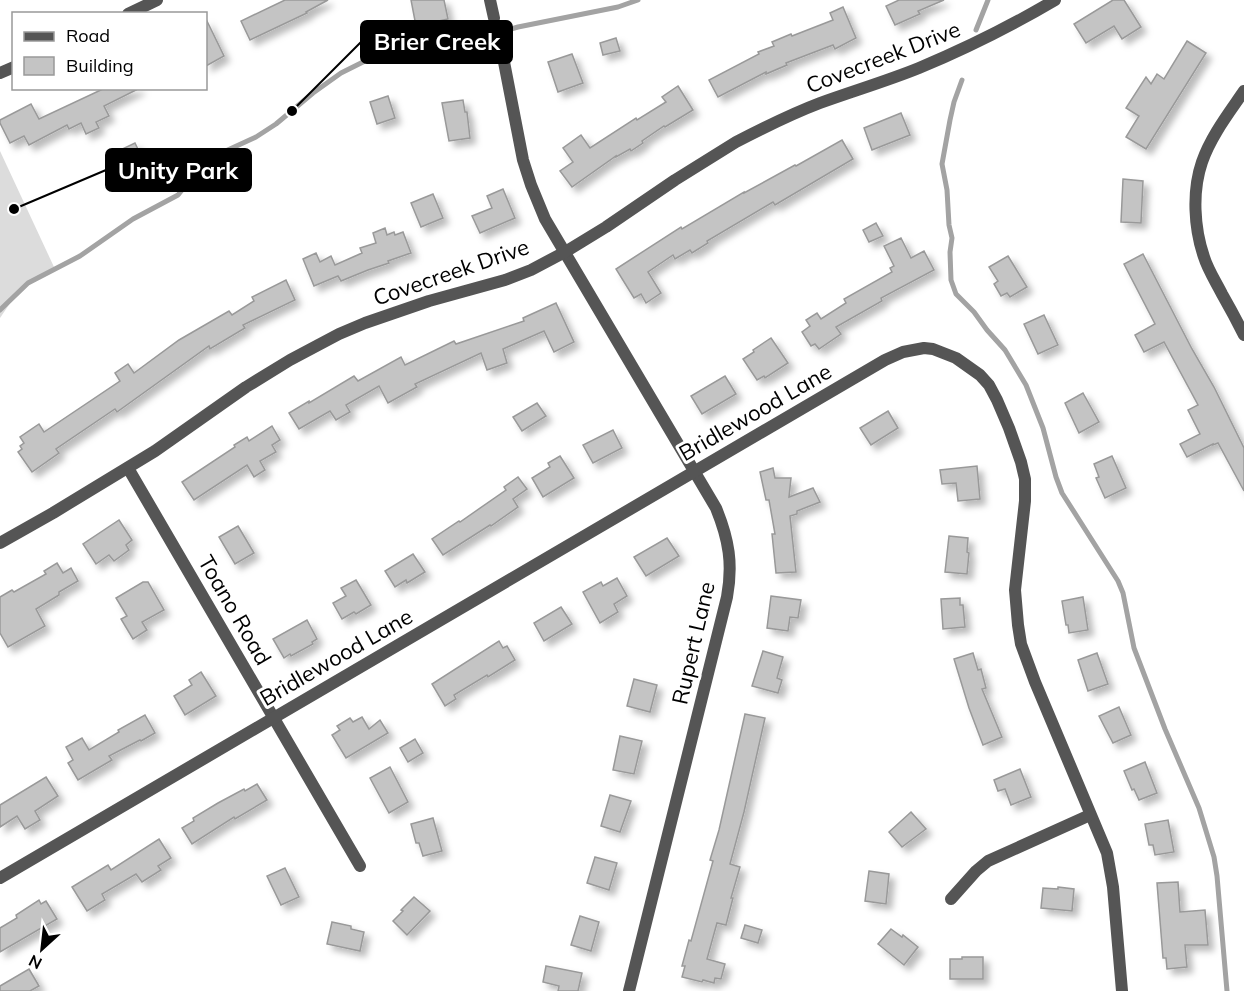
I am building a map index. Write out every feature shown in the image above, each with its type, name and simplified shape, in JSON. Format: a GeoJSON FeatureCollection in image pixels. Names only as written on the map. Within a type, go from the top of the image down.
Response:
{"type":"FeatureCollection","features":[{"type":"Feature","properties":{"kind":"street"},"geometry":{"type":"LineString","coordinates":[[132,12],[158,0]]}},
{"type":"Feature","properties":{"kind":"street"},"geometry":{"type":"LineString","coordinates":[[490,0],[494,18]]}},
{"type":"Feature","properties":{"kind":"street","name":"Covecreek Drive"},"geometry":{"type":"LineString","coordinates":[[0,543],[155,452],[246,387],[339,334],[429,300],[505,280],[531,270],[565,252],[736,142],[765,126],[818,104],[917,69],[972,45],[1055,0]]}},
{"type":"Feature","properties":{"kind":"street","name":"Rupert Lane"},"geometry":{"type":"LineString","coordinates":[[504,62],[523,160],[545,219],[716,508],[729,552],[730,579],[722,621],[629,991]]}},
{"type":"Feature","properties":{"kind":"street"},"geometry":{"type":"LineString","coordinates":[[1244,90],[1217,131],[1202,162],[1195,202],[1198,236],[1204,258],[1244,335]]}},
{"type":"Feature","properties":{"kind":"street","name":"Bridlewood Lane"},"geometry":{"type":"LineString","coordinates":[[0,878],[885,360],[914,349],[933,349],[956,358],[980,375],[989,385],[1022,462],[1025,501],[1015,590],[1021,644],[1107,853],[1113,886],[1122,991]]}},
{"type":"Feature","properties":{"kind":"street","name":"Toano Road"},"geometry":{"type":"LineString","coordinates":[[128,468],[360,866]]}},
{"type":"Feature","properties":{"kind":"street"},"geometry":{"type":"LineString","coordinates":[[951,899],[988,861],[1090,815]]}},
{"type":"Feature","properties":{"kind":"shaded area"},"geometry":{"type":"Polygon","coordinates":[[[0,151],[54,267],[31,280],[17,293],[0,318],[0,151]]]}},
{"type":"Feature","properties":{"kind":"building"},"geometry":{"type":"Polygon","coordinates":[[[285,0],[328,0],[307,13],[250,40],[241,21],[285,0]]]}},
{"type":"Feature","properties":{"kind":"building"},"geometry":{"type":"Polygon","coordinates":[[[411,0],[444,0],[448,19],[416,26],[411,0]]]}},
{"type":"Feature","properties":{"kind":"building"},"geometry":{"type":"Polygon","coordinates":[[[899,0],[944,0],[918,11],[920,14],[895,25],[886,6],[899,0]]]}},
{"type":"Feature","properties":{"kind":"building"},"geometry":{"type":"Polygon","coordinates":[[[1113,0],[1124,0],[1141,27],[1122,39],[1114,26],[1086,43],[1074,24],[1113,0]]]}},
{"type":"Feature","properties":{"kind":"building"},"geometry":{"type":"Polygon","coordinates":[[[843,7],[856,38],[835,49],[833,45],[786,63],[787,65],[766,74],[766,72],[718,97],[709,80],[759,54],[758,52],[774,46],[772,42],[833,20],[830,13],[843,7]]]}},
{"type":"Feature","properties":{"kind":"building"},"geometry":{"type":"Polygon","coordinates":[[[207,21],[224,56],[207,65],[207,21]]]}},
{"type":"Feature","properties":{"kind":"building"},"geometry":{"type":"Polygon","coordinates":[[[616,38],[620,51],[603,55],[600,43],[616,38]]]}},
{"type":"Feature","properties":{"kind":"building"},"geometry":{"type":"Polygon","coordinates":[[[1187,41],[1206,53],[1146,149],[1126,137],[1139,116],[1126,108],[1146,77],[1151,84],[1157,74],[1164,79],[1187,41]]]}},
{"type":"Feature","properties":{"kind":"building"},"geometry":{"type":"Polygon","coordinates":[[[572,54],[583,83],[558,92],[548,62],[572,54]]]}},
{"type":"Feature","properties":{"kind":"building"},"geometry":{"type":"Polygon","coordinates":[[[678,86],[693,110],[664,126],[631,151],[630,149],[616,156],[572,187],[560,171],[573,162],[563,148],[581,135],[590,148],[636,118],[637,120],[666,102],[662,97],[678,86]]]}},
{"type":"Feature","properties":{"kind":"building"},"geometry":{"type":"Polygon","coordinates":[[[101,90],[136,90],[104,106],[109,116],[96,122],[99,128],[86,134],[81,123],[69,129],[67,125],[29,145],[24,136],[10,143],[0,123],[0,120],[31,104],[39,119],[101,90]]]}},
{"type":"Feature","properties":{"kind":"building"},"geometry":{"type":"Polygon","coordinates":[[[388,96],[395,118],[377,124],[370,102],[388,96]]]}},
{"type":"Feature","properties":{"kind":"building"},"geometry":{"type":"Polygon","coordinates":[[[463,100],[470,138],[449,141],[442,103],[463,100]]]}},
{"type":"Feature","properties":{"kind":"building"},"geometry":{"type":"Polygon","coordinates":[[[901,113],[910,135],[872,150],[864,128],[901,113]]]}},
{"type":"Feature","properties":{"kind":"building"},"geometry":{"type":"Polygon","coordinates":[[[842,140],[853,159],[775,205],[773,202],[707,241],[708,243],[692,253],[690,250],[675,259],[673,255],[648,272],[661,293],[646,303],[641,294],[634,298],[616,269],[681,227],[682,229],[744,192],[842,140]]]}},
{"type":"Feature","properties":{"kind":"building"},"geometry":{"type":"Polygon","coordinates":[[[135,143],[146,166],[129,174],[118,151],[135,143]]]}},
{"type":"Feature","properties":{"kind":"building"},"geometry":{"type":"Polygon","coordinates":[[[1123,179],[1143,181],[1141,223],[1121,222],[1123,179]]]}},
{"type":"Feature","properties":{"kind":"building"},"geometry":{"type":"Polygon","coordinates":[[[503,189],[515,218],[480,233],[472,216],[492,208],[487,196],[503,189]]]}},
{"type":"Feature","properties":{"kind":"building"},"geometry":{"type":"Polygon","coordinates":[[[433,194],[443,218],[421,227],[411,203],[433,194]]]}},
{"type":"Feature","properties":{"kind":"building"},"geometry":{"type":"Polygon","coordinates":[[[876,223],[883,236],[869,242],[863,230],[876,223]]]}},
{"type":"Feature","properties":{"kind":"building"},"geometry":{"type":"Polygon","coordinates":[[[385,228],[387,235],[403,232],[411,253],[341,281],[338,276],[314,286],[303,259],[316,253],[320,262],[331,256],[335,265],[362,253],[360,248],[376,243],[373,233],[385,228]]]}},
{"type":"Feature","properties":{"kind":"building"},"geometry":{"type":"Polygon","coordinates":[[[901,238],[911,258],[924,251],[934,270],[881,298],[882,301],[836,327],[841,334],[819,349],[815,344],[811,346],[802,332],[810,326],[806,320],[817,313],[821,319],[846,303],[844,299],[892,272],[890,268],[894,266],[884,246],[901,238]]]}},
{"type":"Feature","properties":{"kind":"building"},"geometry":{"type":"Polygon","coordinates":[[[1143,254],[1244,448],[1244,491],[1218,443],[1187,457],[1180,444],[1200,434],[1188,410],[1198,405],[1164,342],[1144,352],[1135,335],[1155,324],[1124,264],[1143,254]]]}},
{"type":"Feature","properties":{"kind":"building"},"geometry":{"type":"Polygon","coordinates":[[[1008,256],[1027,287],[1010,297],[1007,293],[1001,296],[994,284],[998,281],[989,267],[1008,256]]]}},
{"type":"Feature","properties":{"kind":"building"},"geometry":{"type":"Polygon","coordinates":[[[286,280],[295,300],[243,325],[245,328],[210,349],[209,346],[117,412],[115,409],[56,449],[59,453],[32,472],[18,452],[24,443],[20,437],[39,424],[44,432],[120,381],[115,373],[128,364],[134,373],[179,340],[229,311],[232,315],[254,301],[252,297],[286,280]]]}},
{"type":"Feature","properties":{"kind":"building"},"geometry":{"type":"Polygon","coordinates":[[[556,303],[574,342],[554,352],[544,331],[503,349],[507,363],[487,370],[481,353],[415,384],[417,387],[388,403],[379,386],[346,405],[350,412],[336,420],[330,411],[299,429],[289,413],[354,376],[358,381],[401,357],[405,365],[454,341],[456,344],[524,321],[523,318],[556,303]]]}},
{"type":"Feature","properties":{"kind":"building"},"geometry":{"type":"Polygon","coordinates":[[[1044,315],[1058,345],[1038,354],[1024,324],[1044,315]]]}},
{"type":"Feature","properties":{"kind":"building"},"geometry":{"type":"Polygon","coordinates":[[[771,338],[788,363],[765,378],[764,376],[757,380],[743,359],[771,338]]]}},
{"type":"Feature","properties":{"kind":"building"},"geometry":{"type":"Polygon","coordinates":[[[725,376],[736,394],[702,414],[691,396],[725,376]]]}},
{"type":"Feature","properties":{"kind":"building"},"geometry":{"type":"Polygon","coordinates":[[[1083,393],[1099,422],[1079,433],[1065,403],[1083,393]]]}},
{"type":"Feature","properties":{"kind":"building"},"geometry":{"type":"Polygon","coordinates":[[[537,403],[546,416],[522,431],[513,417],[537,403]]]}},
{"type":"Feature","properties":{"kind":"building"},"geometry":{"type":"Polygon","coordinates":[[[888,411],[898,428],[871,445],[860,428],[888,411]]]}},
{"type":"Feature","properties":{"kind":"building"},"geometry":{"type":"Polygon","coordinates":[[[272,426],[280,440],[272,445],[276,452],[260,461],[265,470],[254,477],[247,465],[194,500],[182,482],[235,447],[234,445],[247,437],[249,441],[272,426]]]}},
{"type":"Feature","properties":{"kind":"building"},"geometry":{"type":"Polygon","coordinates":[[[613,430],[622,448],[593,463],[583,445],[613,430]]]}},
{"type":"Feature","properties":{"kind":"building"},"geometry":{"type":"Polygon","coordinates":[[[560,456],[574,478],[543,497],[532,478],[550,467],[548,463],[560,456]]]}},
{"type":"Feature","properties":{"kind":"building"},"geometry":{"type":"Polygon","coordinates":[[[1112,456],[1126,488],[1105,498],[1096,478],[1099,477],[1094,464],[1112,456]]]}},
{"type":"Feature","properties":{"kind":"building"},"geometry":{"type":"Polygon","coordinates":[[[977,466],[980,499],[958,501],[956,483],[942,484],[940,470],[977,466]]]}},
{"type":"Feature","properties":{"kind":"building"},"geometry":{"type":"Polygon","coordinates":[[[773,468],[775,478],[791,478],[789,497],[813,488],[820,502],[790,516],[796,572],[776,573],[772,534],[775,534],[769,500],[766,500],[760,472],[773,468]]]}},
{"type":"Feature","properties":{"kind":"building"},"geometry":{"type":"Polygon","coordinates":[[[518,477],[527,489],[513,499],[518,507],[443,555],[432,539],[506,490],[504,487],[518,477]]]}},
{"type":"Feature","properties":{"kind":"building"},"geometry":{"type":"Polygon","coordinates":[[[119,520],[132,540],[126,545],[129,550],[114,561],[109,555],[96,564],[83,544],[119,520]]]}},
{"type":"Feature","properties":{"kind":"building"},"geometry":{"type":"Polygon","coordinates":[[[238,526],[254,553],[235,564],[219,537],[238,526]]]}},
{"type":"Feature","properties":{"kind":"building"},"geometry":{"type":"Polygon","coordinates":[[[949,536],[968,538],[967,574],[945,572],[949,536]]]}},
{"type":"Feature","properties":{"kind":"building"},"geometry":{"type":"Polygon","coordinates":[[[667,538],[679,556],[646,576],[634,557],[667,538]]]}},
{"type":"Feature","properties":{"kind":"building"},"geometry":{"type":"Polygon","coordinates":[[[413,554],[425,572],[395,587],[385,571],[413,554]]]}},
{"type":"Feature","properties":{"kind":"building"},"geometry":{"type":"Polygon","coordinates":[[[57,563],[63,573],[71,568],[78,581],[36,609],[45,626],[8,647],[0,633],[0,597],[46,574],[44,571],[57,563]]]}},
{"type":"Feature","properties":{"kind":"building"},"geometry":{"type":"Polygon","coordinates":[[[617,578],[627,596],[614,604],[618,612],[600,623],[583,592],[601,582],[603,586],[617,578]]]}},
{"type":"Feature","properties":{"kind":"building"},"geometry":{"type":"Polygon","coordinates":[[[356,580],[371,605],[342,619],[333,603],[346,596],[341,588],[356,580]]]}},
{"type":"Feature","properties":{"kind":"building"},"geometry":{"type":"Polygon","coordinates":[[[143,582],[148,582],[164,610],[142,622],[147,630],[133,639],[121,619],[127,616],[116,598],[143,582]]]}},
{"type":"Feature","properties":{"kind":"building"},"geometry":{"type":"Polygon","coordinates":[[[771,596],[801,600],[798,618],[790,617],[788,631],[767,628],[771,596]]]}},
{"type":"Feature","properties":{"kind":"building"},"geometry":{"type":"Polygon","coordinates":[[[1083,597],[1088,630],[1069,633],[1062,601],[1083,597]]]}},
{"type":"Feature","properties":{"kind":"building"},"geometry":{"type":"Polygon","coordinates":[[[960,598],[965,627],[943,629],[941,599],[960,598]]]}},
{"type":"Feature","properties":{"kind":"building"},"geometry":{"type":"Polygon","coordinates":[[[561,607],[572,624],[544,641],[534,623],[561,607]]]}},
{"type":"Feature","properties":{"kind":"building"},"geometry":{"type":"Polygon","coordinates":[[[307,620],[317,639],[312,642],[313,644],[284,658],[273,639],[307,620]]]}},
{"type":"Feature","properties":{"kind":"building"},"geometry":{"type":"Polygon","coordinates":[[[499,641],[503,648],[507,646],[515,660],[454,695],[456,699],[445,706],[432,684],[499,641]]]}},
{"type":"Feature","properties":{"kind":"building"},"geometry":{"type":"Polygon","coordinates":[[[763,651],[783,657],[777,678],[782,680],[778,693],[752,686],[763,651]]]}},
{"type":"Feature","properties":{"kind":"building"},"geometry":{"type":"Polygon","coordinates":[[[973,653],[978,670],[981,669],[986,688],[982,689],[1002,737],[983,745],[954,659],[973,653]]]}},
{"type":"Feature","properties":{"kind":"building"},"geometry":{"type":"Polygon","coordinates":[[[1097,653],[1108,684],[1088,691],[1078,660],[1097,653]]]}},
{"type":"Feature","properties":{"kind":"building"},"geometry":{"type":"Polygon","coordinates":[[[201,672],[216,696],[185,715],[174,696],[192,685],[189,680],[201,672]]]}},
{"type":"Feature","properties":{"kind":"building"},"geometry":{"type":"Polygon","coordinates":[[[634,679],[657,685],[650,712],[627,706],[634,679]]]}},
{"type":"Feature","properties":{"kind":"building"},"geometry":{"type":"Polygon","coordinates":[[[1119,707],[1131,735],[1113,743],[1099,716],[1119,707]]]}},
{"type":"Feature","properties":{"kind":"building"},"geometry":{"type":"Polygon","coordinates":[[[745,714],[765,718],[730,864],[740,867],[731,898],[733,898],[726,925],[717,923],[707,959],[725,964],[721,979],[715,978],[714,983],[703,980],[702,982],[682,977],[685,966],[682,966],[713,861],[710,860],[745,714]]]}},
{"type":"Feature","properties":{"kind":"building"},"geometry":{"type":"Polygon","coordinates":[[[145,715],[155,733],[109,756],[112,760],[78,780],[68,763],[73,760],[66,747],[82,738],[89,750],[145,715]]]}},
{"type":"Feature","properties":{"kind":"building"},"geometry":{"type":"Polygon","coordinates":[[[362,717],[369,729],[380,720],[388,733],[346,758],[332,735],[340,730],[337,726],[350,718],[353,722],[362,717]]]}},
{"type":"Feature","properties":{"kind":"building"},"geometry":{"type":"Polygon","coordinates":[[[620,736],[642,741],[634,774],[613,770],[620,736]]]}},
{"type":"Feature","properties":{"kind":"building"},"geometry":{"type":"Polygon","coordinates":[[[415,739],[423,753],[408,762],[400,748],[415,739]]]}},
{"type":"Feature","properties":{"kind":"building"},"geometry":{"type":"Polygon","coordinates":[[[1145,762],[1157,793],[1139,800],[1124,771],[1145,762]]]}},
{"type":"Feature","properties":{"kind":"building"},"geometry":{"type":"Polygon","coordinates":[[[390,767],[408,802],[389,813],[370,778],[390,767]]]}},
{"type":"Feature","properties":{"kind":"building"},"geometry":{"type":"Polygon","coordinates":[[[1020,769],[1031,797],[1011,805],[1005,789],[998,791],[994,780],[1020,769]]]}},
{"type":"Feature","properties":{"kind":"building"},"geometry":{"type":"Polygon","coordinates":[[[46,777],[58,796],[35,811],[40,820],[25,829],[17,816],[0,827],[0,805],[46,777]]]}},
{"type":"Feature","properties":{"kind":"building"},"geometry":{"type":"Polygon","coordinates":[[[257,784],[267,800],[235,819],[234,817],[192,844],[182,828],[194,821],[193,818],[218,803],[257,784]]]}},
{"type":"Feature","properties":{"kind":"building"},"geometry":{"type":"Polygon","coordinates":[[[610,795],[631,801],[620,832],[601,826],[610,795]]]}},
{"type":"Feature","properties":{"kind":"building"},"geometry":{"type":"Polygon","coordinates":[[[911,812],[926,829],[902,847],[889,832],[911,812]]]}},
{"type":"Feature","properties":{"kind":"building"},"geometry":{"type":"Polygon","coordinates":[[[433,818],[442,851],[423,856],[419,843],[416,843],[411,824],[433,818]]]}},
{"type":"Feature","properties":{"kind":"building"},"geometry":{"type":"Polygon","coordinates":[[[1168,820],[1174,852],[1155,855],[1153,845],[1149,845],[1145,824],[1168,820]]]}},
{"type":"Feature","properties":{"kind":"building"},"geometry":{"type":"Polygon","coordinates":[[[159,839],[171,858],[158,866],[161,870],[142,882],[136,874],[102,894],[105,900],[87,911],[72,887],[108,865],[111,870],[159,839]]]}},
{"type":"Feature","properties":{"kind":"building"},"geometry":{"type":"Polygon","coordinates":[[[595,857],[617,863],[609,890],[587,883],[595,857]]]}},
{"type":"Feature","properties":{"kind":"building"},"geometry":{"type":"Polygon","coordinates":[[[285,868],[299,897],[281,905],[267,876],[285,868]]]}},
{"type":"Feature","properties":{"kind":"building"},"geometry":{"type":"Polygon","coordinates":[[[869,871],[889,874],[886,904],[865,901],[869,871]]]}},
{"type":"Feature","properties":{"kind":"building"},"geometry":{"type":"Polygon","coordinates":[[[1178,882],[1180,912],[1205,910],[1208,945],[1185,945],[1187,967],[1167,969],[1166,958],[1163,958],[1157,883],[1178,882]]]}},
{"type":"Feature","properties":{"kind":"building"},"geometry":{"type":"Polygon","coordinates":[[[1058,887],[1074,889],[1072,911],[1041,908],[1043,888],[1058,889],[1058,887]]]}},
{"type":"Feature","properties":{"kind":"building"},"geometry":{"type":"Polygon","coordinates":[[[414,897],[430,911],[407,935],[393,921],[414,897]]]}},
{"type":"Feature","properties":{"kind":"building"},"geometry":{"type":"Polygon","coordinates":[[[39,900],[41,904],[46,901],[57,919],[0,952],[0,928],[39,900]]]}},
{"type":"Feature","properties":{"kind":"building"},"geometry":{"type":"Polygon","coordinates":[[[580,916],[599,922],[591,951],[571,945],[580,916]]]}},
{"type":"Feature","properties":{"kind":"building"},"geometry":{"type":"Polygon","coordinates":[[[332,922],[351,926],[351,929],[364,932],[360,951],[327,944],[332,922]]]}},
{"type":"Feature","properties":{"kind":"building"},"geometry":{"type":"Polygon","coordinates":[[[745,925],[762,930],[758,943],[741,938],[745,925]]]}},
{"type":"Feature","properties":{"kind":"building"},"geometry":{"type":"Polygon","coordinates":[[[891,929],[918,947],[904,965],[878,944],[891,929]]]}},
{"type":"Feature","properties":{"kind":"building"},"geometry":{"type":"Polygon","coordinates":[[[962,957],[983,957],[983,979],[950,979],[950,959],[962,959],[962,957]]]}},
{"type":"Feature","properties":{"kind":"building"},"geometry":{"type":"Polygon","coordinates":[[[546,966],[582,973],[578,991],[558,991],[559,986],[543,982],[546,966]]]}},
{"type":"Feature","properties":{"kind":"building"},"geometry":{"type":"Polygon","coordinates":[[[29,969],[39,986],[30,991],[0,991],[0,986],[29,969]]]}},
{"type":"Feature","properties":{"kind":"waterway"},"geometry":{"type":"LineString","coordinates":[[0,310],[28,283],[80,256],[133,219],[178,195],[206,160],[256,137],[341,73],[365,61],[406,51],[454,46],[518,27],[618,7],[638,0]]}},
{"type":"Feature","properties":{"kind":"waterway"},"geometry":{"type":"LineString","coordinates":[[976,30],[988,0]]}},
{"type":"Feature","properties":{"kind":"waterway"},"geometry":{"type":"LineString","coordinates":[[962,80],[954,102],[942,164],[952,238],[951,280],[956,294],[1005,350],[1026,385],[1043,428],[1062,493],[1118,581],[1123,593],[1134,648],[1199,808],[1214,857],[1227,991]]}},
{"type":"Feature","properties":{"kind":"place","name":"Brier Creek"},"geometry":{"type":"Point","coordinates":[292,111]}},
{"type":"Feature","properties":{"kind":"place","name":"Unity Park"},"geometry":{"type":"Point","coordinates":[14,209]}}]}
